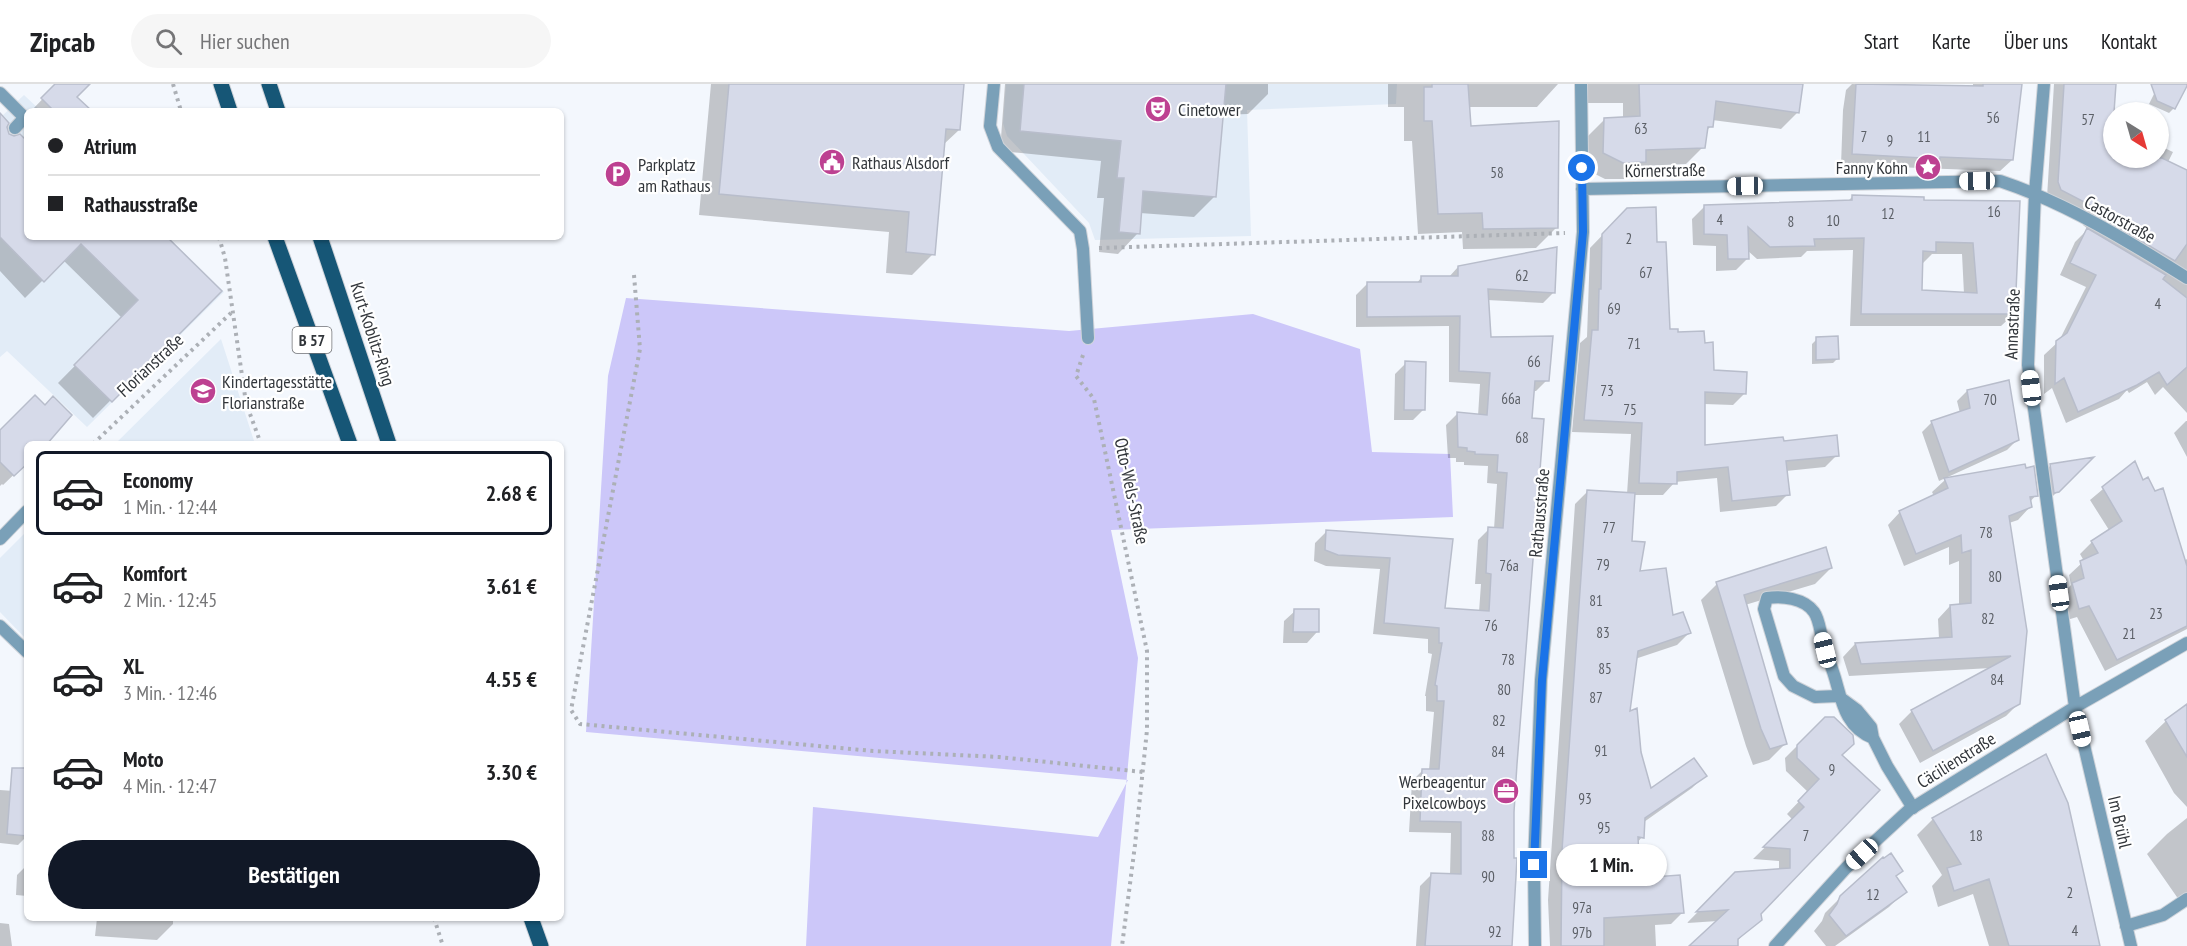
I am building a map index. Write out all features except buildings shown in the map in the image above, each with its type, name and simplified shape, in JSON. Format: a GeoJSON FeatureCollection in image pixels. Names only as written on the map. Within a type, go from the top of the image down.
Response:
{"type":"FeatureCollection","features":[{"type":"Feature","properties":{"kind":"main road"},"geometry":{"type":"LineString","coordinates":[[221,84],[229,108]]}},
{"type":"Feature","properties":{"kind":"main road"},"geometry":{"type":"LineString","coordinates":[[269,84],[277,108]]}},
{"type":"Feature","properties":{"kind":"main road","name":"B 57"},"geometry":{"type":"LineString","coordinates":[[276,240],[349,441]]}},
{"type":"Feature","properties":{"kind":"main road","name":"Kurt-Koblitz-Ring"},"geometry":{"type":"LineString","coordinates":[[321,240],[388,441]]}},
{"type":"Feature","properties":{"kind":"main road"},"geometry":{"type":"LineString","coordinates":[[532,921],[541,946]]}},
{"type":"Feature","properties":{"kind":"street"},"geometry":{"type":"LineString","coordinates":[[994,84],[990,126],[998,147],[1080,231],[1088,338]]}},
{"type":"Feature","properties":{"kind":"street","name":"Rathausstraße"},"geometry":{"type":"LineString","coordinates":[[1535,946],[1534,865],[1542,680],[1583,232],[1581,84]]}},
{"type":"Feature","properties":{"kind":"street","name":"Annastraße"},"geometry":{"type":"LineString","coordinates":[[2044,84],[2035,193],[2028,365],[2075,707]]}},
{"type":"Feature","properties":{"kind":"street"},"geometry":{"type":"LineString","coordinates":[[0,93],[24,116]]}},
{"type":"Feature","properties":{"kind":"street"},"geometry":{"type":"LineString","coordinates":[[15,128],[24,120]]}},
{"type":"Feature","properties":{"kind":"street","name":"Körnerstraße"},"geometry":{"type":"LineString","coordinates":[[1582,189],[2000,181],[2035,193]]}},
{"type":"Feature","properties":{"kind":"street","name":"Castorstraße"},"geometry":{"type":"LineString","coordinates":[[2035,193],[2138,248],[2187,278]]}},
{"type":"Feature","properties":{"kind":"street"},"geometry":{"type":"LineString","coordinates":[[0,539],[24,515]]}},
{"type":"Feature","properties":{"kind":"street"},"geometry":{"type":"LineString","coordinates":[[1839,696],[1815,697],[1793,686],[1784,676],[1764,609],[1767,598],[1784,597],[1805,604],[1814,612],[1839,696],[1848,718],[1865,735],[1873,738],[1913,808]]}},
{"type":"Feature","properties":{"kind":"street"},"geometry":{"type":"LineString","coordinates":[[0,626],[24,649]]}},
{"type":"Feature","properties":{"kind":"street","name":"Cäcilienstraße"},"geometry":{"type":"LineString","coordinates":[[1775,946],[1846,868],[1913,808],[2075,707],[2187,643]]}},
{"type":"Feature","properties":{"kind":"street","name":"Im Brühl"},"geometry":{"type":"LineString","coordinates":[[2075,707],[2131,946]]}},
{"type":"Feature","properties":{"kind":"street"},"geometry":{"type":"LineString","coordinates":[[2126,926],[2163,915],[2187,899]]}},
{"type":"Feature","properties":{"kind":"path"},"geometry":{"type":"LineString","coordinates":[[173,84],[180,108]]}},
{"type":"Feature","properties":{"kind":"path"},"geometry":{"type":"LineString","coordinates":[[1083,249],[1583,232]]}},
{"type":"Feature","properties":{"kind":"path"},"geometry":{"type":"LineString","coordinates":[[220,240],[225,258],[246,403],[260,441]]}},
{"type":"Feature","properties":{"kind":"path"},"geometry":{"type":"LineString","coordinates":[[634,275],[640,349],[571,710],[580,724],[873,751],[999,757],[1143,772]]}},
{"type":"Feature","properties":{"kind":"path","name":"Florianstraße"},"geometry":{"type":"LineString","coordinates":[[96,441],[232,312]]}},
{"type":"Feature","properties":{"kind":"path","name":"Otto-Wels-Straße"},"geometry":{"type":"LineString","coordinates":[[1088,338],[1076,376],[1094,399],[1147,651],[1147,730],[1122,946]]}},
{"type":"Feature","properties":{"kind":"path"},"geometry":{"type":"LineString","coordinates":[[435,921],[443,946]]}},
{"type":"Feature","properties":{"kind":"shaded area"},"geometry":{"type":"Polygon","coordinates":[[[1006,84],[1397,84],[1396,104],[1247,110],[1251,236],[1095,240],[1089,223],[1007,136],[1003,123],[1006,84]]]}},
{"type":"Feature","properties":{"kind":"shaded area"},"geometry":{"type":"Polygon","coordinates":[[[24,95],[38,108],[24,108],[24,240],[171,240],[224,292],[87,427],[7,351],[0,357],[0,118],[24,95]]]}},
{"type":"Feature","properties":{"kind":"shaded area"},"geometry":{"type":"Polygon","coordinates":[[[626,298],[1069,331],[1253,314],[1360,349],[1372,452],[1450,454],[1453,517],[1111,530],[1138,658],[1127,780],[586,732],[608,376],[626,298]]]}},
{"type":"Feature","properties":{"kind":"shaded area","name":"Kindertagesstätte Florianstraße"},"geometry":{"type":"Polygon","coordinates":[[[221,339],[254,441],[118,441],[221,339]]]}},
{"type":"Feature","properties":{"kind":"shaded area"},"geometry":{"type":"Polygon","coordinates":[[[24,534],[24,637],[0,612],[0,558],[24,534]]]}},
{"type":"Feature","properties":{"kind":"shaded area"},"geometry":{"type":"Polygon","coordinates":[[[1126,783],[1111,946],[806,946],[813,807],[1098,837],[1126,783]]]}},
{"type":"Feature","properties":{"kind":"place","name":"Cinetower"},"geometry":{"type":"Point","coordinates":[1158,109]}},
{"type":"Feature","properties":{"kind":"place","name":"Rathaus Alsdorf"},"geometry":{"type":"Point","coordinates":[832,162]}},
{"type":"Feature","properties":{"kind":"place","name":"Fanny Kohn"},"geometry":{"type":"Point","coordinates":[1928,167]}},
{"type":"Feature","properties":{"kind":"place","name":"Parkplatz am Rathaus"},"geometry":{"type":"Point","coordinates":[618,174]}},
{"type":"Feature","properties":{"kind":"place","name":"Kindertagesstätte Florianstraße"},"geometry":{"type":"Point","coordinates":[203,391]}},
{"type":"Feature","properties":{"kind":"place","name":"Werbeagentur Pixelcowboys"},"geometry":{"type":"Point","coordinates":[1506,791]}},
{"type":"Feature","properties":{"kind":"route"},"geometry":{"type":"LineString","coordinates":[[1534,865],[1542,680],[1583,232],[1582,168]]}}]}
